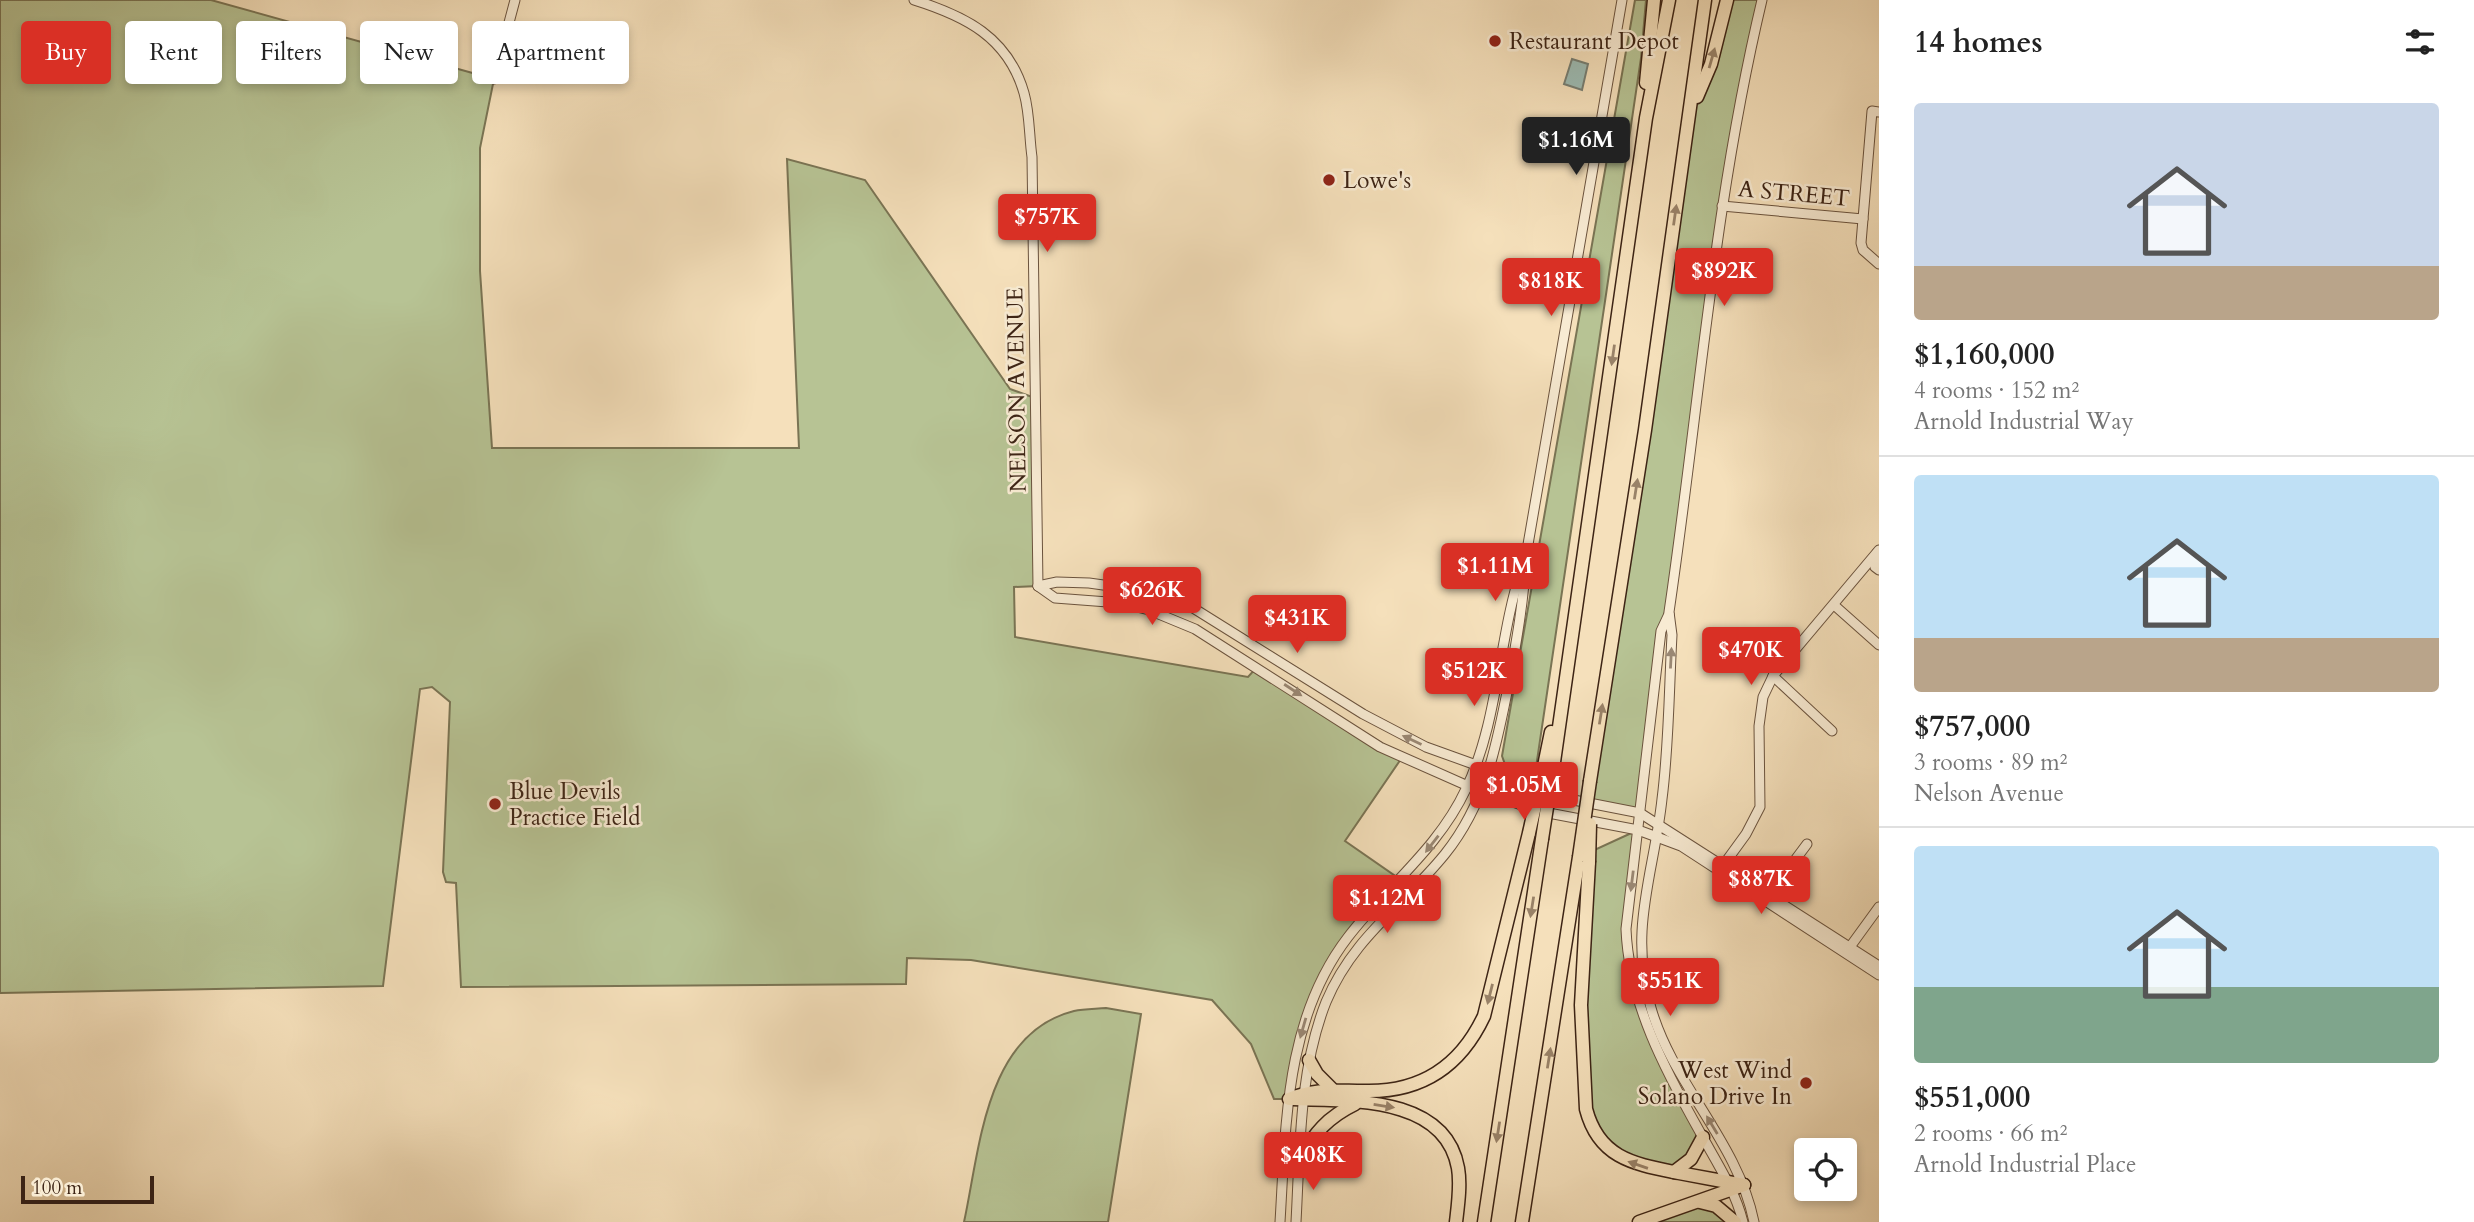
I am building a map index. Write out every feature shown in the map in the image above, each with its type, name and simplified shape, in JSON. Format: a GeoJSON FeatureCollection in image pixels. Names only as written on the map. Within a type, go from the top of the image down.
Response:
{"type":"FeatureCollection","features":[{"type":"Feature","properties":{"kind":"highway"},"geometry":{"type":"LineString","coordinates":[[1646,118],[1646,83],[1654,0]]}},
{"type":"Feature","properties":{"kind":"highway"},"geometry":{"type":"LineString","coordinates":[[1289,1099],[1333,1090],[1390,1091],[1411,1086],[1438,1074],[1459,1057],[1474,1038],[1484,1016],[1548,767],[1569,653],[1646,118],[1669,0]]}},
{"type":"Feature","properties":{"kind":"highway"},"geometry":{"type":"LineString","coordinates":[[1705,0],[1645,430],[1590,785],[1584,859],[1581,1005],[1586,1110],[1597,1133],[1618,1156],[1642,1167],[1730,1186],[1744,1185]]}},
{"type":"Feature","properties":{"kind":"highway"},"geometry":{"type":"LineString","coordinates":[[1689,114],[1711,64],[1727,0]]}},
{"type":"Feature","properties":{"kind":"highway"},"geometry":{"type":"LineString","coordinates":[[1484,1222],[1542,839],[1548,767]]}},
{"type":"Feature","properties":{"kind":"highway"},"geometry":{"type":"LineString","coordinates":[[1522,1222],[1584,859]]}},
{"type":"Feature","properties":{"kind":"highway"},"geometry":{"type":"LineString","coordinates":[[1309,1060],[1317,1074],[1333,1090]]}},
{"type":"Feature","properties":{"kind":"highway"},"geometry":{"type":"LineString","coordinates":[[1306,1096],[1412,1113],[1434,1126],[1444,1136],[1458,1168],[1456,1222]]}},
{"type":"Feature","properties":{"kind":"highway"},"geometry":{"type":"LineString","coordinates":[[1300,1160],[1312,1136],[1326,1120],[1356,1104]]}},
{"type":"Feature","properties":{"kind":"highway"},"geometry":{"type":"LineString","coordinates":[[1674,1172],[1691,1159],[1703,1137]]}},
{"type":"Feature","properties":{"kind":"highway"},"geometry":{"type":"LineString","coordinates":[[1639,1222],[1699,1202],[1730,1186]]}},
{"type":"Feature","properties":{"kind":"highway"},"geometry":{"type":"LineString","coordinates":[[1699,1202],[1716,1206],[1735,1222]]}},
{"type":"Feature","properties":{"kind":"street"},"geometry":{"type":"LineString","coordinates":[[509,21],[515,0]]}},
{"type":"Feature","properties":{"kind":"street","name":"NELSON AVENUE"},"geometry":{"type":"LineString","coordinates":[[914,0],[956,13],[992,39],[1018,76],[1025,95],[1032,158],[1038,586]]}},
{"type":"Feature","properties":{"kind":"street"},"geometry":{"type":"LineString","coordinates":[[1296,1222],[1309,1060],[1327,1000],[1342,970],[1366,935],[1446,853],[1482,791],[1490,771],[1524,604],[1526,556],[1622,0]]}},
{"type":"Feature","properties":{"kind":"street"},"geometry":{"type":"LineString","coordinates":[[1754,1222],[1744,1185],[1663,1041],[1651,1010],[1644,980],[1641,922],[1662,799],[1672,635],[1669,612],[1722,206],[1737,108],[1762,0]]}},
{"type":"Feature","properties":{"kind":"street","name":"A STREET"},"geometry":{"type":"LineString","coordinates":[[1879,112],[1871,111],[1863,219],[1863,250],[1879,264]]}},
{"type":"Feature","properties":{"kind":"street","name":"A STREET"},"geometry":{"type":"LineString","coordinates":[[1722,206],[1863,219]]}},
{"type":"Feature","properties":{"kind":"street"},"geometry":{"type":"LineString","coordinates":[[1879,551],[1875,567],[1879,570]]}},
{"type":"Feature","properties":{"kind":"street"},"geometry":{"type":"LineString","coordinates":[[1722,868],[1746,834],[1760,807],[1759,726],[1763,697],[1773,676],[1879,551]]}},
{"type":"Feature","properties":{"kind":"street"},"geometry":{"type":"LineString","coordinates":[[1280,1222],[1294,1059],[1307,1013],[1326,969],[1348,937],[1435,842],[1468,786],[1476,765],[1511,600],[1526,556]]}},
{"type":"Feature","properties":{"kind":"street"},"geometry":{"type":"LineString","coordinates":[[1038,586],[1056,582],[1089,583],[1146,591],[1190,606],[1384,726],[1426,747],[1476,765],[1538,793],[1640,813],[1848,950],[1879,975]]}},
{"type":"Feature","properties":{"kind":"street"},"geometry":{"type":"LineString","coordinates":[[1038,586],[1055,597],[1121,603],[1172,619],[1257,667],[1380,747],[1468,786],[1538,811],[1654,835],[1722,868]]}},
{"type":"Feature","properties":{"kind":"street"},"geometry":{"type":"LineString","coordinates":[[1834,605],[1879,645]]}},
{"type":"Feature","properties":{"kind":"street"},"geometry":{"type":"LineString","coordinates":[[1669,612],[1661,631],[1626,929],[1628,960],[1636,995],[1649,1030],[1730,1186],[1742,1222]]}},
{"type":"Feature","properties":{"kind":"street"},"geometry":{"type":"LineString","coordinates":[[1773,676],[1832,731]]}},
{"type":"Feature","properties":{"kind":"street"},"geometry":{"type":"LineString","coordinates":[[1767,897],[1807,844]]}},
{"type":"Feature","properties":{"kind":"street"},"geometry":{"type":"LineString","coordinates":[[1848,950],[1879,907]]}},
{"type":"Feature","properties":{"kind":"street"},"geometry":{"type":"LineString","coordinates":[[1848,950],[1879,966]]}},
{"type":"Feature","properties":{"kind":"green space"},"geometry":{"type":"Polygon","coordinates":[[[0,0],[211,0],[286,21],[236,21],[236,84],[346,84],[346,38],[360,42],[360,84],[458,84],[458,69],[472,73],[472,84],[493,84],[480,148],[480,271],[492,448],[799,448],[787,159],[865,180],[1010,389],[1035,398],[1038,586],[1014,587],[1015,637],[1248,677],[1257,667],[1403,756],[1345,841],[1401,880],[1348,937],[1307,1013],[1289,1099],[1274,1099],[1251,1044],[1212,1000],[971,960],[907,958],[906,984],[461,987],[456,883],[446,882],[443,872],[450,702],[432,687],[420,689],[383,986],[0,993],[0,0]]]}},
{"type":"Feature","properties":{"kind":"green space"},"geometry":{"type":"Polygon","coordinates":[[[1635,0],[1646,0],[1641,58],[1534,781],[1507,770],[1502,756],[1635,0]]]}},
{"type":"Feature","properties":{"kind":"green space"},"geometry":{"type":"Polygon","coordinates":[[[1727,0],[1762,0],[1737,108],[1678,552],[1661,631],[1640,813],[1591,803],[1690,114],[1727,0]]]}},
{"type":"Feature","properties":{"kind":"green space"},"geometry":{"type":"Polygon","coordinates":[[[1638,830],[1626,929],[1636,996],[1703,1137],[1674,1172],[1617,1156],[1586,1109],[1586,890],[1579,857],[1638,830]]]}},
{"type":"Feature","properties":{"kind":"green space"},"geometry":{"type":"Polygon","coordinates":[[[1106,1008],[1141,1014],[1108,1222],[964,1222],[982,1129],[1004,1068],[1022,1043],[1044,1023],[1074,1011],[1106,1008]]]}},
{"type":"Feature","properties":{"kind":"green space"},"geometry":{"type":"Polygon","coordinates":[[[1699,1202],[1735,1222],[1639,1222],[1699,1202]]]}},
{"type":"Feature","properties":{"kind":"water"},"geometry":{"type":"Polygon","coordinates":[[[1572,59],[1588,64],[1582,90],[1564,84],[1572,59]]]}},
{"type":"Feature","properties":{"kind":"place","name":"Restaurant Depot"},"geometry":{"type":"Point","coordinates":[1495,41]}},
{"type":"Feature","properties":{"kind":"place","name":"Lowe's"},"geometry":{"type":"Point","coordinates":[1329,180]}},
{"type":"Feature","properties":{"kind":"place","name":"Blue Devils Practice Field"},"geometry":{"type":"Point","coordinates":[495,804]}},
{"type":"Feature","properties":{"kind":"place","name":"West Wind Solano Drive In"},"geometry":{"type":"Point","coordinates":[1806,1083]}}]}
